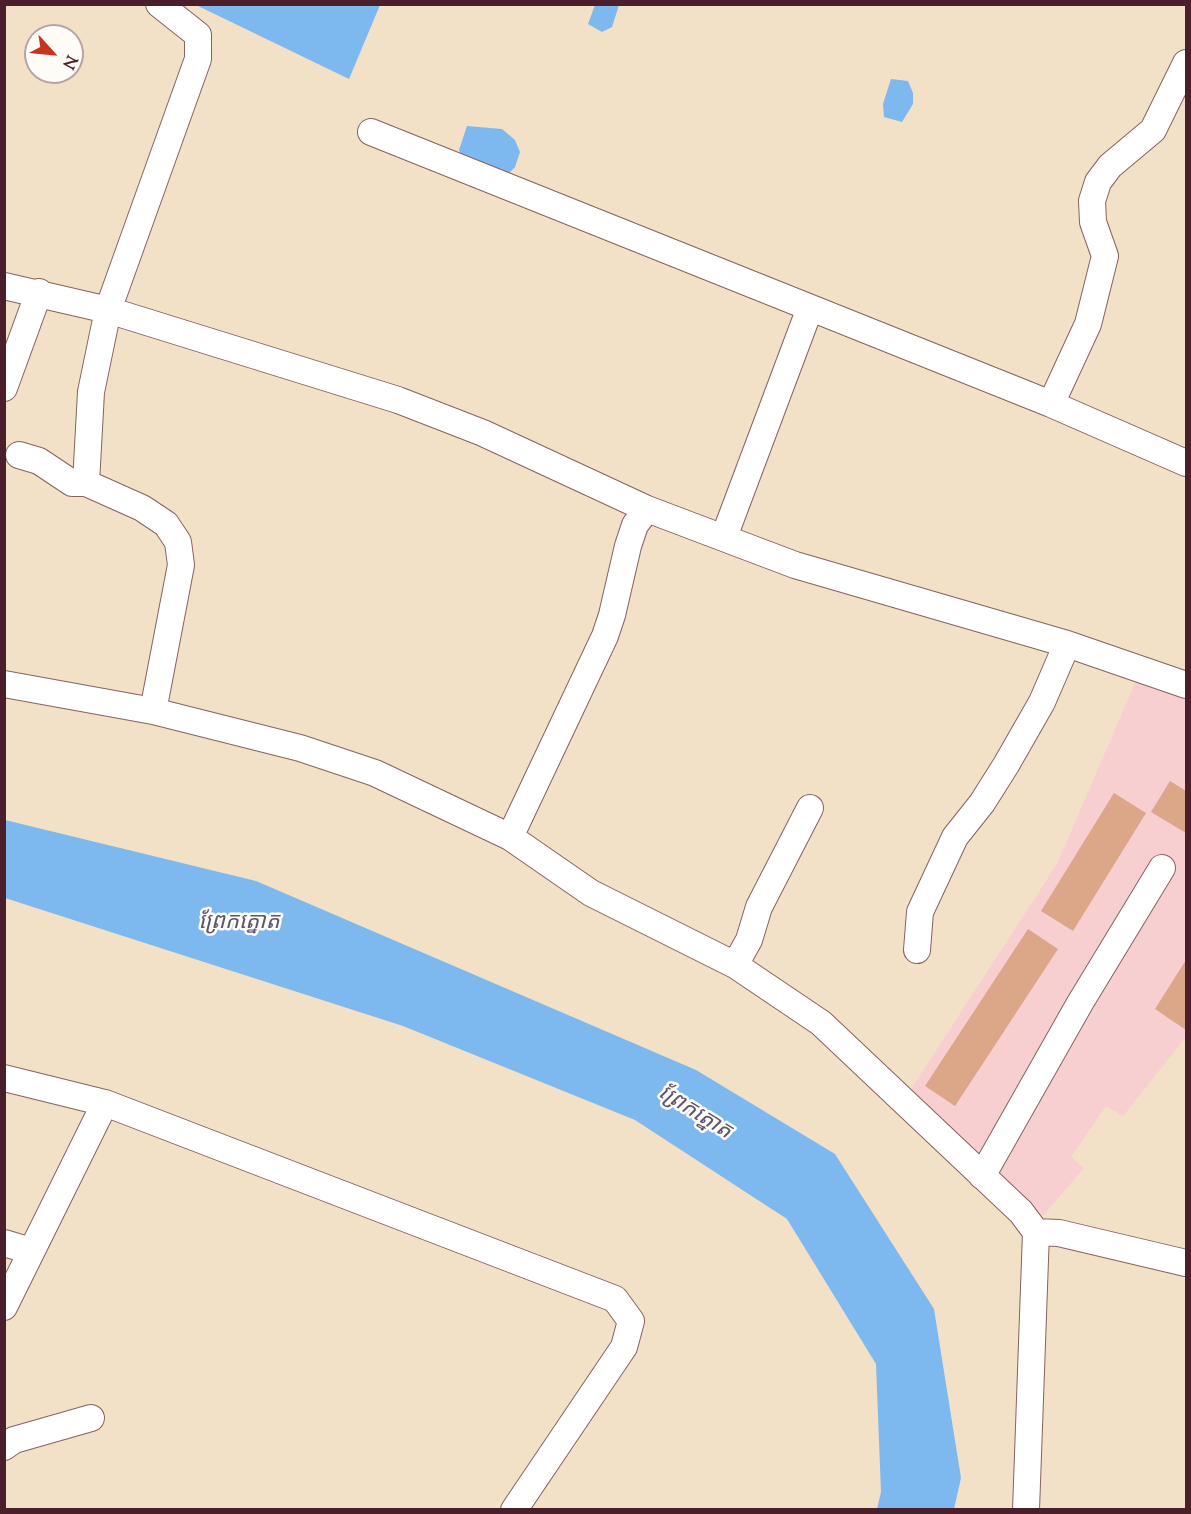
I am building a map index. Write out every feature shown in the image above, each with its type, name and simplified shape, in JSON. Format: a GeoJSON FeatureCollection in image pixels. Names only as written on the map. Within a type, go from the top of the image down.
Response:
{"type":"FeatureCollection","features":[{"type":"Feature","properties":{"kind":"street"},"geometry":{"type":"LineString","coordinates":[[86,483],[91,392],[108,310],[198,59],[198,35],[159,4]]}},
{"type":"Feature","properties":{"kind":"street"},"geometry":{"type":"LineString","coordinates":[[1051,404],[1088,324],[1105,256],[1093,222],[1092,201],[1098,182],[1110,166],[1153,129],[1186,63]]}},
{"type":"Feature","properties":{"kind":"street"},"geometry":{"type":"LineString","coordinates":[[371,132],[1051,404],[1186,464]]}},
{"type":"Feature","properties":{"kind":"street"},"geometry":{"type":"LineString","coordinates":[[4,286],[39,292],[108,310],[398,400],[483,433],[646,509],[795,565],[1067,644],[1186,684]]}},
{"type":"Feature","properties":{"kind":"street"},"geometry":{"type":"LineString","coordinates":[[4,388],[39,292]]}},
{"type":"Feature","properties":{"kind":"street"},"geometry":{"type":"LineString","coordinates":[[724,537],[810,308]]}},
{"type":"Feature","properties":{"kind":"street"},"geometry":{"type":"LineString","coordinates":[[19,455],[39,461],[72,483],[86,483],[142,508],[166,524],[178,542],[181,565],[153,711]]}},
{"type":"Feature","properties":{"kind":"street"},"geometry":{"type":"LineString","coordinates":[[510,837],[601,645],[612,615],[628,546],[635,525],[646,509]]}},
{"type":"Feature","properties":{"kind":"street"},"geometry":{"type":"LineString","coordinates":[[917,950],[920,912],[955,837],[982,803],[1006,765],[1042,702],[1067,644]]}},
{"type":"Feature","properties":{"kind":"street"},"geometry":{"type":"LineString","coordinates":[[4,684],[153,711],[300,748],[375,773],[510,837],[591,892],[735,965],[821,1023],[1021,1212],[1036,1232],[1026,1509]]}},
{"type":"Feature","properties":{"kind":"street"},"geometry":{"type":"LineString","coordinates":[[735,965],[749,940],[759,908],[810,808]]}},
{"type":"Feature","properties":{"kind":"street"},"geometry":{"type":"LineString","coordinates":[[982,1176],[1080,1003],[1162,867]]}},
{"type":"Feature","properties":{"kind":"street"},"geometry":{"type":"LineString","coordinates":[[4,1078],[105,1103],[615,1299],[631,1321],[624,1347],[514,1509]]}},
{"type":"Feature","properties":{"kind":"street"},"geometry":{"type":"LineString","coordinates":[[4,1307],[105,1103]]}},
{"type":"Feature","properties":{"kind":"street"},"geometry":{"type":"LineString","coordinates":[[1036,1232],[1059,1233],[1186,1263]]}},
{"type":"Feature","properties":{"kind":"street"},"geometry":{"type":"LineString","coordinates":[[4,1243],[31,1251]]}},
{"type":"Feature","properties":{"kind":"street"},"geometry":{"type":"LineString","coordinates":[[4,1447],[14,1440],[91,1418]]}},
{"type":"Feature","properties":{"kind":"shaded area"},"geometry":{"type":"Polygon","coordinates":[[[1139,674],[1186,693],[1186,1037],[1123,1116],[1106,1106],[1071,1157],[1084,1168],[1043,1216],[906,1097],[1057,864],[1139,674]]]}},
{"type":"Feature","properties":{"kind":"water"},"geometry":{"type":"Polygon","coordinates":[[[380,4],[349,79],[196,5],[380,4]]]}},
{"type":"Feature","properties":{"kind":"water"},"geometry":{"type":"Polygon","coordinates":[[[595,5],[619,5],[612,27],[602,32],[588,24],[595,5]]]}},
{"type":"Feature","properties":{"kind":"water"},"geometry":{"type":"Polygon","coordinates":[[[891,79],[908,81],[913,93],[913,104],[902,122],[884,117],[883,104],[891,79]]]}},
{"type":"Feature","properties":{"kind":"water"},"geometry":{"type":"Polygon","coordinates":[[[467,126],[502,129],[515,140],[520,152],[515,167],[503,179],[463,160],[459,150],[467,126]]]}},
{"type":"Feature","properties":{"kind":"water","name":"ព្រែកត្នោត"},"geometry":{"type":"Polygon","coordinates":[[[5,820],[256,881],[696,1070],[835,1154],[934,1309],[961,1478],[954,1509],[877,1509],[881,1492],[876,1364],[787,1219],[635,1120],[403,1026],[5,898],[5,820]]]}},
{"type":"Feature","properties":{"kind":"building"},"geometry":{"type":"Polygon","coordinates":[[[1170,781],[1186,791],[1186,833],[1151,812],[1170,781]]]}},
{"type":"Feature","properties":{"kind":"building"},"geometry":{"type":"Polygon","coordinates":[[[1114,793],[1146,813],[1073,931],[1041,911],[1114,793]]]}},
{"type":"Feature","properties":{"kind":"building"},"geometry":{"type":"Polygon","coordinates":[[[1028,929],[1058,949],[955,1106],[925,1086],[1028,929]]]}},
{"type":"Feature","properties":{"kind":"building"},"geometry":{"type":"Polygon","coordinates":[[[1186,960],[1186,1030],[1155,1009],[1186,960]]]}}]}
